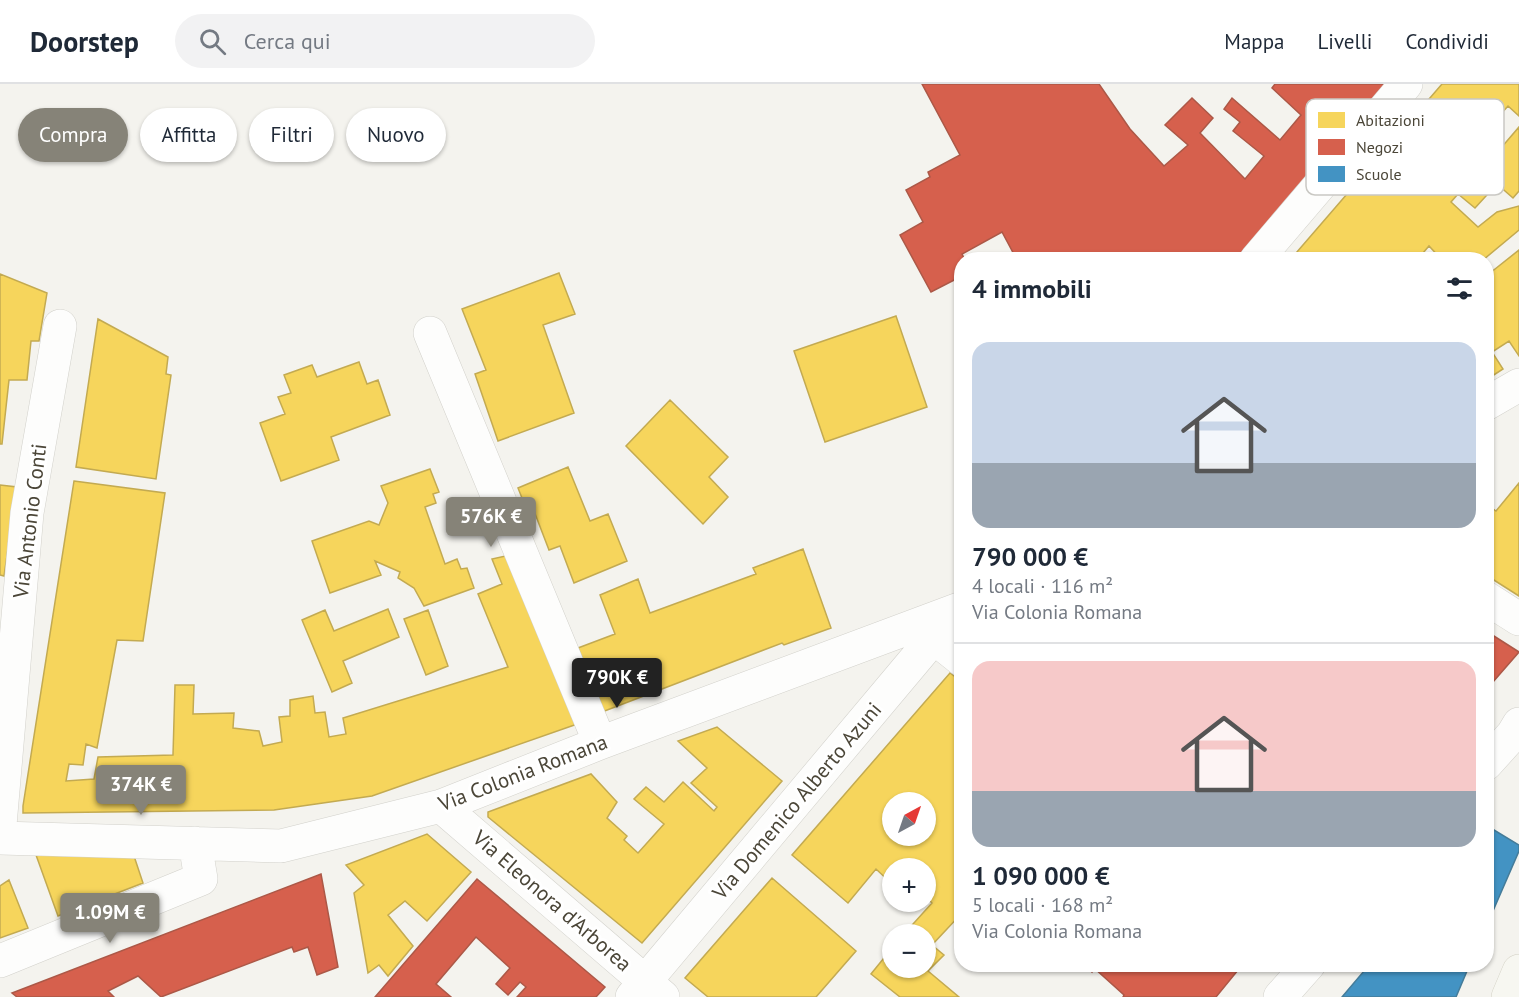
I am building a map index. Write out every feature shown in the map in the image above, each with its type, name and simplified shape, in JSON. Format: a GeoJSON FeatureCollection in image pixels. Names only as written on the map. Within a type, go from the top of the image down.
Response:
{"type":"FeatureCollection","features":[{"type":"Feature","properties":{"kind":"street"},"geometry":{"type":"LineString","coordinates":[[1393,99],[1406,84]]}},
{"type":"Feature","properties":{"kind":"street"},"geometry":{"type":"LineString","coordinates":[[1263,252],[1311,195]]}},
{"type":"Feature","properties":{"kind":"street","name":"Via Antonio Conti"},"geometry":{"type":"LineString","coordinates":[[0,825],[27,513],[60,326]]}},
{"type":"Feature","properties":{"kind":"street"},"geometry":{"type":"LineString","coordinates":[[430,333],[600,743]]}},
{"type":"Feature","properties":{"kind":"street"},"geometry":{"type":"LineString","coordinates":[[1494,399],[1519,385]]}},
{"type":"Feature","properties":{"kind":"street"},"geometry":{"type":"LineString","coordinates":[[1494,603],[1519,619]]}},
{"type":"Feature","properties":{"kind":"street","name":"Via Domenico Alberto Azuni"},"geometry":{"type":"LineString","coordinates":[[647,992],[927,631],[954,612]]}},
{"type":"Feature","properties":{"kind":"street"},"geometry":{"type":"LineString","coordinates":[[927,631],[954,653]]}},
{"type":"Feature","properties":{"kind":"street","name":"Via Colonia Romana"},"geometry":{"type":"LineString","coordinates":[[195,843],[281,846],[441,806],[600,743],[927,631]]}},
{"type":"Feature","properties":{"kind":"street"},"geometry":{"type":"LineString","coordinates":[[1494,755],[1519,724]]}},
{"type":"Feature","properties":{"kind":"street","name":"Via Eleonora d'Arborea"},"geometry":{"type":"LineString","coordinates":[[441,806],[647,992]]}},
{"type":"Feature","properties":{"kind":"street"},"geometry":{"type":"LineString","coordinates":[[0,838],[195,843],[201,879],[0,961]]}},
{"type":"Feature","properties":{"kind":"street"},"geometry":{"type":"LineString","coordinates":[[1508,997],[1519,971]]}},
{"type":"Feature","properties":{"kind":"street"},"geometry":{"type":"LineString","coordinates":[[1280,997],[1302,972]]}},
{"type":"Feature","properties":{"kind":"building: Abitazioni"},"geometry":{"type":"Polygon","coordinates":[[[1442,84],[1519,84],[1519,116],[1508,106],[1504,111],[1504,99],[1429,99],[1442,84]]]}},
{"type":"Feature","properties":{"kind":"building: Abitazioni"},"geometry":{"type":"Polygon","coordinates":[[[1519,127],[1519,191],[1513,198],[1504,190],[1504,144],[1519,127]]]}},
{"type":"Feature","properties":{"kind":"building: Abitazioni"},"geometry":{"type":"Polygon","coordinates":[[[1346,195],[1457,195],[1451,202],[1478,227],[1497,212],[1519,206],[1519,230],[1493,252],[1435,252],[1429,246],[1424,252],[1297,252],[1346,195]]]}},
{"type":"Feature","properties":{"kind":"building: Abitazioni"},"geometry":{"type":"Polygon","coordinates":[[[1459,195],[1487,195],[1475,208],[1459,195]]]}},
{"type":"Feature","properties":{"kind":"building: Abitazioni"},"geometry":{"type":"Polygon","coordinates":[[[1519,250],[1519,356],[1509,341],[1494,351],[1494,270],[1519,250]]]}},
{"type":"Feature","properties":{"kind":"building: Abitazioni"},"geometry":{"type":"Polygon","coordinates":[[[559,273],[575,314],[543,325],[574,413],[498,441],[475,374],[486,370],[462,309],[559,273]]]}},
{"type":"Feature","properties":{"kind":"building: Abitazioni"},"geometry":{"type":"Polygon","coordinates":[[[0,274],[47,293],[39,341],[31,341],[27,380],[9,380],[2,444],[0,444],[0,274]]]}},
{"type":"Feature","properties":{"kind":"building: Abitazioni"},"geometry":{"type":"Polygon","coordinates":[[[896,316],[927,407],[825,442],[794,351],[896,316]]]}},
{"type":"Feature","properties":{"kind":"building: Abitazioni"},"geometry":{"type":"Polygon","coordinates":[[[98,319],[168,357],[166,374],[171,375],[156,479],[76,467],[98,319]]]}},
{"type":"Feature","properties":{"kind":"building: Abitazioni"},"geometry":{"type":"Polygon","coordinates":[[[1494,355],[1503,369],[1494,375],[1494,355]]]}},
{"type":"Feature","properties":{"kind":"building: Abitazioni"},"geometry":{"type":"Polygon","coordinates":[[[359,362],[367,384],[378,380],[390,415],[331,437],[339,460],[281,481],[260,423],[285,414],[278,397],[291,393],[284,375],[312,365],[317,377],[359,362]]]}},
{"type":"Feature","properties":{"kind":"building: Abitazioni"},"geometry":{"type":"Polygon","coordinates":[[[670,400],[728,457],[709,477],[728,497],[703,524],[626,446],[670,400]]]}},
{"type":"Feature","properties":{"kind":"building: Abitazioni"},"geometry":{"type":"Polygon","coordinates":[[[568,467],[590,521],[608,514],[627,561],[574,583],[560,546],[549,550],[534,511],[528,513],[518,488],[568,467]]]}},
{"type":"Feature","properties":{"kind":"building: Abitazioni"},"geometry":{"type":"Polygon","coordinates":[[[430,469],[439,492],[433,494],[436,503],[425,507],[445,564],[457,559],[461,569],[467,568],[474,588],[424,606],[414,588],[398,578],[400,572],[375,561],[381,575],[330,593],[312,541],[369,521],[379,525],[388,503],[381,486],[430,469]]]}},
{"type":"Feature","properties":{"kind":"building: Abitazioni"},"geometry":{"type":"Polygon","coordinates":[[[74,481],[165,493],[143,641],[117,640],[97,748],[86,744],[83,765],[69,764],[66,781],[94,779],[98,757],[173,755],[175,685],[194,685],[193,714],[234,713],[233,728],[259,731],[263,746],[282,742],[279,717],[290,716],[290,700],[313,696],[315,713],[325,712],[329,737],[346,734],[343,718],[508,667],[478,594],[502,584],[492,559],[519,553],[583,722],[372,796],[274,810],[23,813],[74,481]]]}},
{"type":"Feature","properties":{"kind":"building: Abitazioni"},"geometry":{"type":"Polygon","coordinates":[[[1519,483],[1519,596],[1494,580],[1494,510],[1496,511],[1519,483]]]}},
{"type":"Feature","properties":{"kind":"building: Abitazioni"},"geometry":{"type":"Polygon","coordinates":[[[0,485],[17,487],[4,576],[0,575],[0,485]]]}},
{"type":"Feature","properties":{"kind":"building: Abitazioni"},"geometry":{"type":"Polygon","coordinates":[[[803,549],[831,628],[784,645],[782,643],[602,712],[578,648],[615,634],[600,595],[638,579],[650,613],[756,574],[753,568],[803,549]]]}},
{"type":"Feature","properties":{"kind":"building: Abitazioni"},"geometry":{"type":"Polygon","coordinates":[[[388,609],[399,637],[343,661],[352,683],[332,692],[302,620],[325,610],[334,631],[388,609]]]}},
{"type":"Feature","properties":{"kind":"building: Abitazioni"},"geometry":{"type":"Polygon","coordinates":[[[428,610],[448,666],[426,675],[404,619],[428,610]]]}},
{"type":"Feature","properties":{"kind":"building: Abitazioni"},"geometry":{"type":"Polygon","coordinates":[[[950,673],[954,676],[954,922],[936,941],[936,924],[913,924],[924,912],[936,912],[936,858],[882,858],[882,875],[876,869],[848,903],[792,855],[950,673]]]}},
{"type":"Feature","properties":{"kind":"building: Abitazioni"},"geometry":{"type":"Polygon","coordinates":[[[717,727],[782,781],[642,943],[488,817],[488,812],[591,774],[617,802],[607,818],[627,836],[624,840],[638,853],[664,824],[634,799],[646,787],[664,802],[683,782],[714,811],[717,807],[691,783],[707,768],[678,741],[717,727]]]}},
{"type":"Feature","properties":{"kind":"building: Abitazioni"},"geometry":{"type":"Polygon","coordinates":[[[427,834],[471,872],[427,921],[405,901],[388,915],[413,946],[388,976],[379,965],[368,973],[354,893],[364,885],[346,865],[427,834]]]}},
{"type":"Feature","properties":{"kind":"building: Abitazioni"},"geometry":{"type":"Polygon","coordinates":[[[133,853],[143,883],[58,916],[36,855],[133,853]]]}},
{"type":"Feature","properties":{"kind":"building: Abitazioni"},"geometry":{"type":"Polygon","coordinates":[[[772,878],[856,951],[816,997],[708,997],[685,978],[772,878]]]}},
{"type":"Feature","properties":{"kind":"building: Abitazioni"},"geometry":{"type":"Polygon","coordinates":[[[9,880],[28,928],[0,938],[0,886],[9,880]]]}},
{"type":"Feature","properties":{"kind":"building: Abitazioni"},"geometry":{"type":"Polygon","coordinates":[[[936,948],[944,955],[936,963],[936,948]]]}},
{"type":"Feature","properties":{"kind":"building: Abitazioni"},"geometry":{"type":"Polygon","coordinates":[[[882,960],[882,978],[936,978],[959,997],[900,997],[871,974],[882,960]]]}},
{"type":"Feature","properties":{"kind":"building: Negozi"},"geometry":{"type":"Polygon","coordinates":[[[922,84],[1099,84],[1130,129],[1164,166],[1188,145],[1165,125],[1192,98],[1213,118],[1200,133],[1245,179],[1264,156],[1233,131],[1240,122],[1224,109],[1232,98],[1280,140],[1301,115],[1272,88],[1275,84],[1390,84],[1377,99],[1306,99],[1306,180],[1243,252],[1013,252],[1002,232],[966,252],[954,252],[954,280],[931,292],[900,235],[923,222],[906,190],[930,177],[928,172],[960,155],[922,84]]]}},
{"type":"Feature","properties":{"kind":"building: Negozi"},"geometry":{"type":"Polygon","coordinates":[[[1494,636],[1519,652],[1494,681],[1494,636]]]}},
{"type":"Feature","properties":{"kind":"building: Negozi"},"geometry":{"type":"Polygon","coordinates":[[[321,874],[338,967],[317,975],[308,947],[294,952],[292,947],[161,997],[138,976],[108,991],[114,997],[17,997],[12,993],[321,874]]]}},
{"type":"Feature","properties":{"kind":"building: Negozi"},"geometry":{"type":"Polygon","coordinates":[[[477,879],[605,987],[596,997],[517,997],[526,987],[520,982],[508,995],[496,984],[510,968],[476,937],[436,984],[451,997],[375,997],[477,879]]]}},
{"type":"Feature","properties":{"kind":"building: Negozi"},"geometry":{"type":"Polygon","coordinates":[[[1098,972],[1236,972],[1216,997],[1123,997],[1124,995],[1098,972]]]}},
{"type":"Feature","properties":{"kind":"building: Scuole"},"geometry":{"type":"Polygon","coordinates":[[[1494,830],[1519,845],[1519,851],[1494,909],[1494,830]]]}},
{"type":"Feature","properties":{"kind":"building: Scuole"},"geometry":{"type":"Polygon","coordinates":[[[1363,972],[1467,972],[1456,997],[1342,997],[1363,972]]]}}]}
